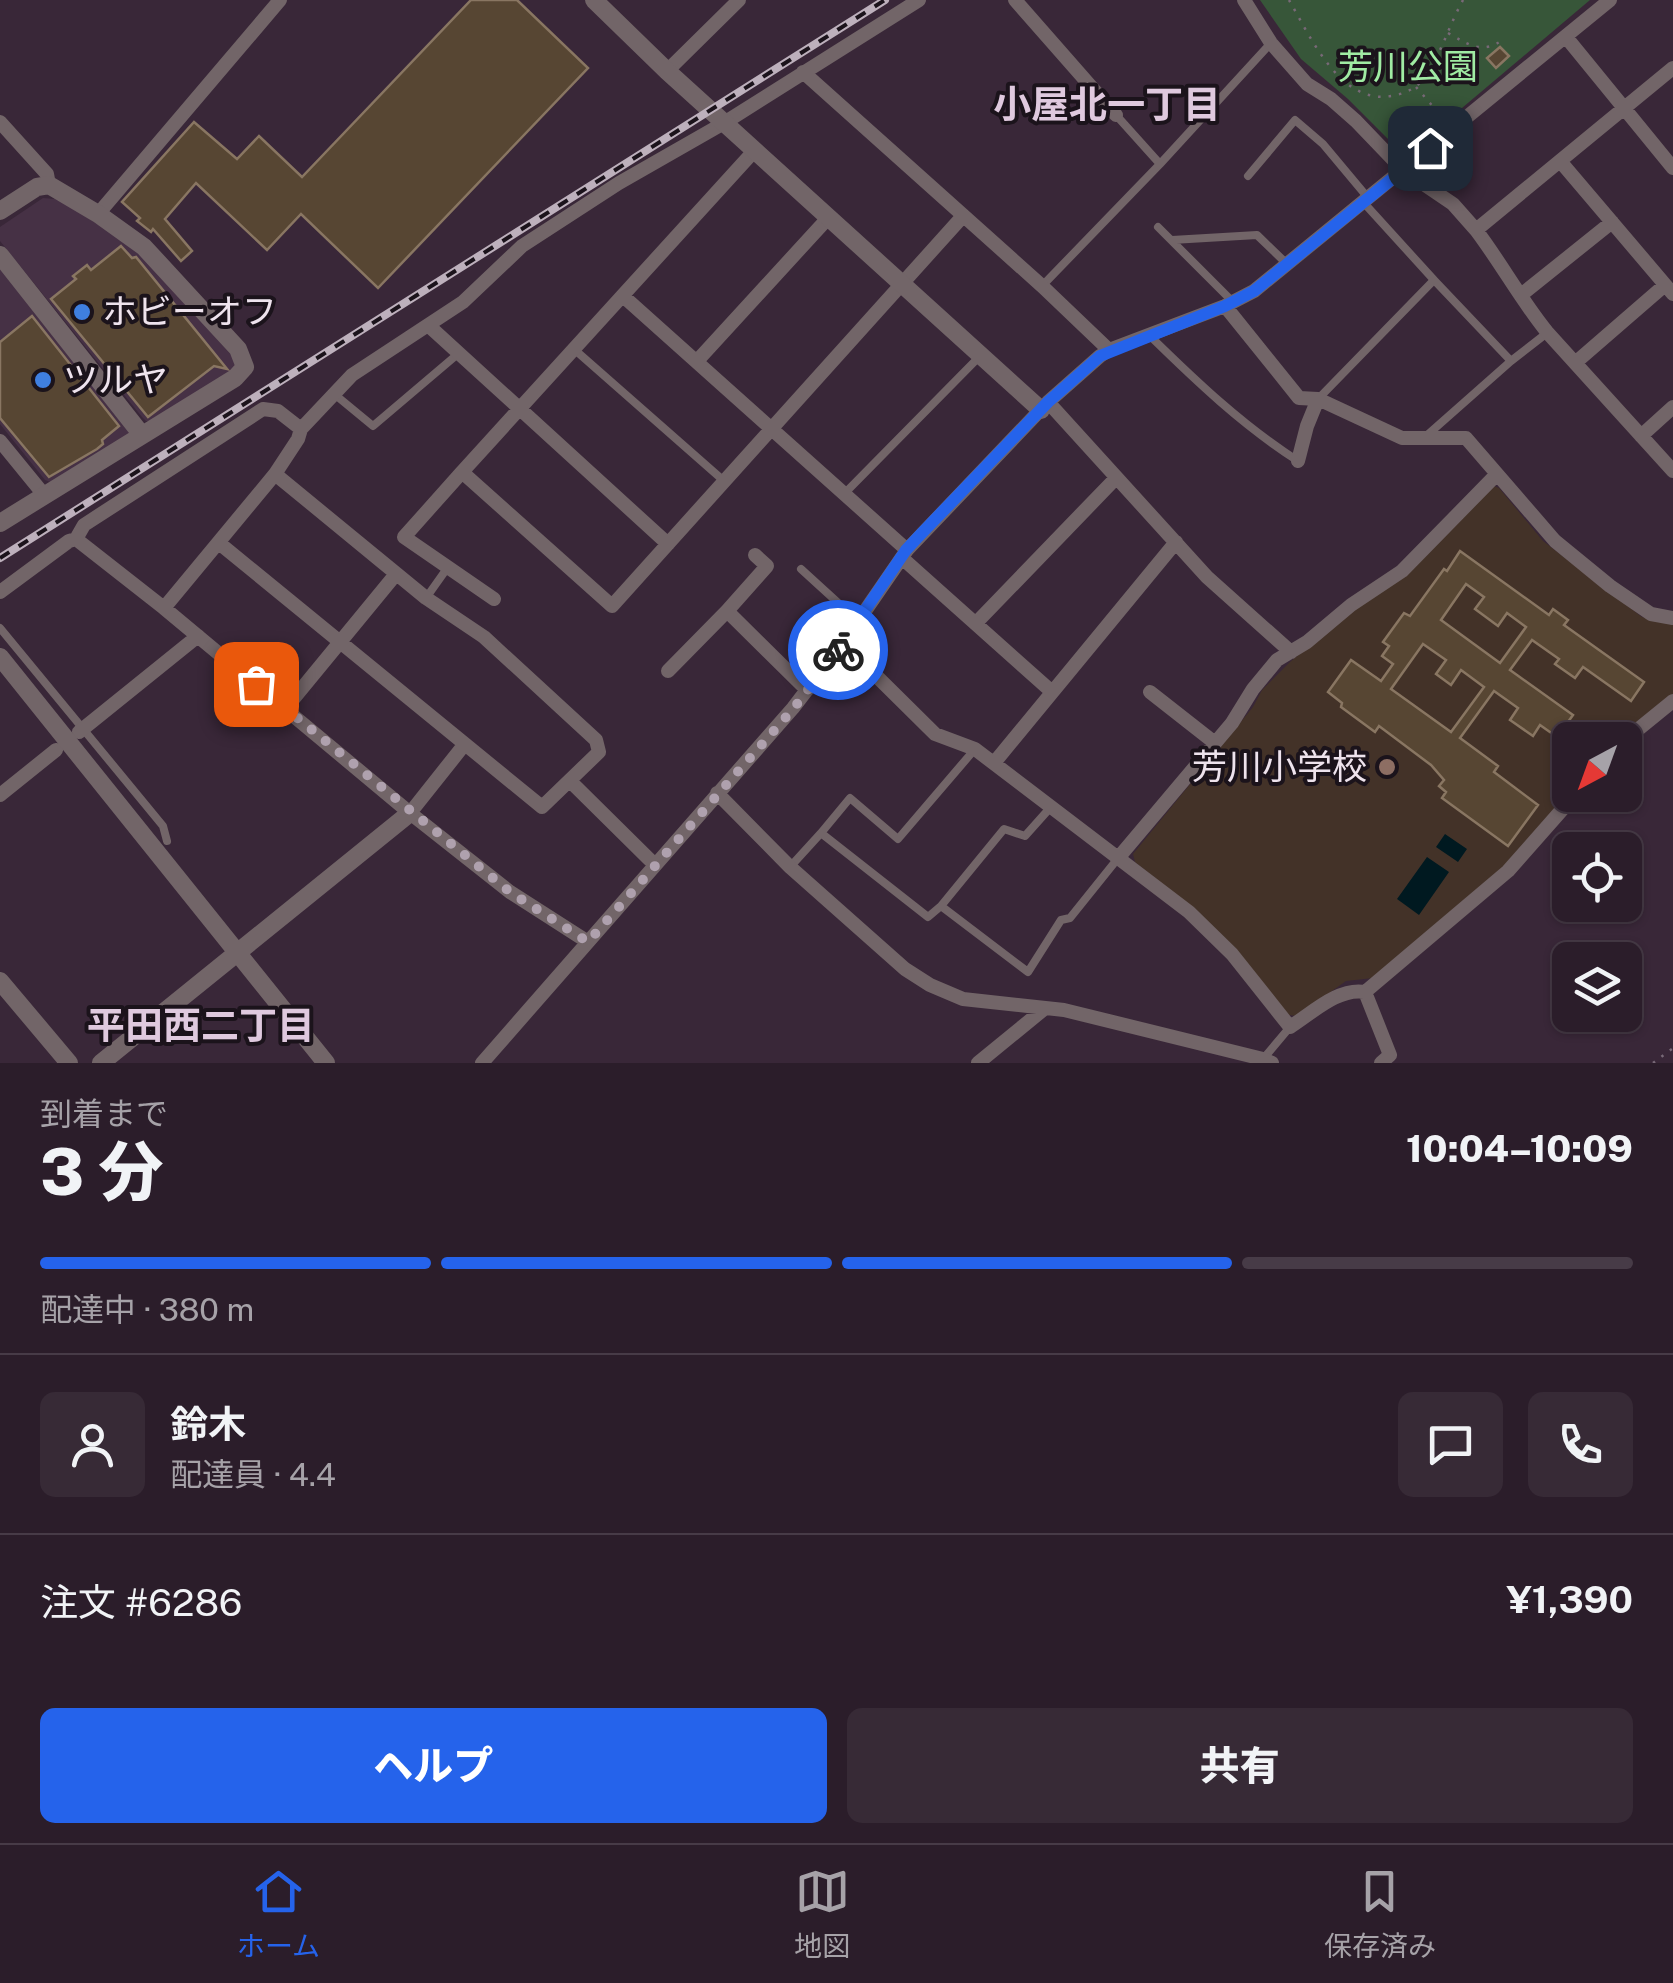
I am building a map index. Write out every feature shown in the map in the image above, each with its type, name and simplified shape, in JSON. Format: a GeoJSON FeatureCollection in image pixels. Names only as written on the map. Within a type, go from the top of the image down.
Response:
{"type":"FeatureCollection","features":[{"type":"Feature","properties":{"kind":"street"},"geometry":{"type":"LineString","coordinates":[[98,214],[280,0]]}},
{"type":"Feature","properties":{"kind":"street"},"geometry":{"type":"LineString","coordinates":[[594,0],[901,283],[1044,406],[1206,577],[1291,652]]}},
{"type":"Feature","properties":{"kind":"street"},"geometry":{"type":"LineString","coordinates":[[667,71],[740,0]]}},
{"type":"Feature","properties":{"kind":"street"},"geometry":{"type":"LineString","coordinates":[[164,608],[275,474],[301,429],[352,375],[463,302],[522,246],[919,0]]}},
{"type":"Feature","properties":{"kind":"street"},"geometry":{"type":"LineString","coordinates":[[1016,0],[1116,115]]}},
{"type":"Feature","properties":{"kind":"street"},"geometry":{"type":"LineString","coordinates":[[1244,0],[1271,42],[1307,84],[1356,121],[1403,170],[1453,204],[1506,271],[1528,308],[1673,472]]}},
{"type":"Feature","properties":{"kind":"street"},"geometry":{"type":"LineString","coordinates":[[482,1063],[807,690],[904,554],[1044,406],[1109,350],[1254,291],[1610,0]]}},
{"type":"Feature","properties":{"kind":"street"},"geometry":{"type":"LineString","coordinates":[[1566,38],[1673,168]]}},
{"type":"Feature","properties":{"kind":"street"},"geometry":{"type":"LineString","coordinates":[[1476,230],[1673,68]]}},
{"type":"Feature","properties":{"kind":"street"},"geometry":{"type":"LineString","coordinates":[[803,72],[1109,350]]}},
{"type":"Feature","properties":{"kind":"street"},"geometry":{"type":"LineString","coordinates":[[0,122],[47,174],[49,185]]}},
{"type":"Feature","properties":{"kind":"street"},"geometry":{"type":"LineString","coordinates":[[494,599],[404,537],[755,150]]}},
{"type":"Feature","properties":{"kind":"street"},"geometry":{"type":"LineString","coordinates":[[1560,160],[1669,290],[1575,363]]}},
{"type":"Feature","properties":{"kind":"street"},"geometry":{"type":"LineString","coordinates":[[0,210],[49,185],[98,214],[144,247],[238,349],[245,367],[235,378],[0,524]]}},
{"type":"Feature","properties":{"kind":"street"},"geometry":{"type":"LineString","coordinates":[[696,361],[829,216]]}},
{"type":"Feature","properties":{"kind":"street"},"geometry":{"type":"LineString","coordinates":[[462,472],[612,606],[963,216]]}},
{"type":"Feature","properties":{"kind":"street"},"geometry":{"type":"LineString","coordinates":[[1521,295],[1612,222]]}},
{"type":"Feature","properties":{"kind":"street"},"geometry":{"type":"LineString","coordinates":[[0,255],[142,435]]}},
{"type":"Feature","properties":{"kind":"street"},"geometry":{"type":"LineString","coordinates":[[624,296],[844,494],[1052,691]]}},
{"type":"Feature","properties":{"kind":"street"},"geometry":{"type":"LineString","coordinates":[[1229,304],[1299,398],[1318,399],[1402,438],[1466,438],[1555,541],[1651,614],[1673,618]]}},
{"type":"Feature","properties":{"kind":"street"},"geometry":{"type":"LineString","coordinates":[[429,326],[668,544]]}},
{"type":"Feature","properties":{"kind":"street"},"geometry":{"type":"LineString","coordinates":[[1298,461],[1306,426],[1318,399]]}},
{"type":"Feature","properties":{"kind":"street"},"geometry":{"type":"LineString","coordinates":[[1641,436],[1673,407]]}},
{"type":"Feature","properties":{"kind":"street"},"geometry":{"type":"LineString","coordinates":[[0,592],[76,539],[84,525],[263,409],[278,411],[301,429]]}},
{"type":"Feature","properties":{"kind":"street"},"geometry":{"type":"LineString","coordinates":[[0,441],[44,496]]}},
{"type":"Feature","properties":{"kind":"street"},"geometry":{"type":"LineString","coordinates":[[219,542],[542,807],[599,752],[596,740],[484,637],[426,598],[275,474]]}},
{"type":"Feature","properties":{"kind":"street"},"geometry":{"type":"LineString","coordinates":[[1119,858],[1215,743],[1277,660],[1402,571],[1496,475]]}},
{"type":"Feature","properties":{"kind":"street"},"geometry":{"type":"LineString","coordinates":[[976,623],[1116,478]]}},
{"type":"Feature","properties":{"kind":"street"},"geometry":{"type":"LineString","coordinates":[[76,539],[510,892],[588,942]]}},
{"type":"Feature","properties":{"kind":"street"},"geometry":{"type":"LineString","coordinates":[[994,763],[1176,542]]}},
{"type":"Feature","properties":{"kind":"street"},"geometry":{"type":"LineString","coordinates":[[668,671],[767,566],[754,556]]}},
{"type":"Feature","properties":{"kind":"street"},"geometry":{"type":"LineString","coordinates":[[285,708],[396,574]]}},
{"type":"Feature","properties":{"kind":"street"},"geometry":{"type":"LineString","coordinates":[[727,610],[807,690]]}},
{"type":"Feature","properties":{"kind":"street"},"geometry":{"type":"LineString","coordinates":[[80,731],[198,636]]}},
{"type":"Feature","properties":{"kind":"street"},"geometry":{"type":"LineString","coordinates":[[843,642],[934,734],[975,750],[994,763],[1189,912],[1232,954],[1290,1027],[1337,996],[1354,990],[1365,992]]}},
{"type":"Feature","properties":{"kind":"street"},"geometry":{"type":"LineString","coordinates":[[0,657],[326,1063]]}},
{"type":"Feature","properties":{"kind":"street"},"geometry":{"type":"LineString","coordinates":[[1150,692],[1215,743]]}},
{"type":"Feature","properties":{"kind":"street"},"geometry":{"type":"LineString","coordinates":[[1642,727],[1673,702]]}},
{"type":"Feature","properties":{"kind":"street"},"geometry":{"type":"LineString","coordinates":[[101,1063],[410,813],[464,744]]}},
{"type":"Feature","properties":{"kind":"street"},"geometry":{"type":"LineString","coordinates":[[0,795],[56,750]]}},
{"type":"Feature","properties":{"kind":"street"},"geometry":{"type":"LineString","coordinates":[[570,781],[655,865]]}},
{"type":"Feature","properties":{"kind":"street"},"geometry":{"type":"LineString","coordinates":[[717,794],[904,969],[930,985],[963,999],[1064,1010],[1267,1061]]}},
{"type":"Feature","properties":{"kind":"street"},"geometry":{"type":"LineString","coordinates":[[1365,992],[1508,871],[1561,812]]}},
{"type":"Feature","properties":{"kind":"street"},"geometry":{"type":"LineString","coordinates":[[0,982],[70,1063]]}},
{"type":"Feature","properties":{"kind":"street"},"geometry":{"type":"LineString","coordinates":[[1365,992],[1390,1055],[1381,1063]]}},
{"type":"Feature","properties":{"kind":"street"},"geometry":{"type":"LineString","coordinates":[[978,1063],[1044,1009]]}},
{"type":"Feature","properties":{"kind":"lane"},"geometry":{"type":"LineString","coordinates":[[1042,286],[1271,42]]}},
{"type":"Feature","properties":{"kind":"lane"},"geometry":{"type":"LineString","coordinates":[[1116,115],[1160,164]]}},
{"type":"Feature","properties":{"kind":"lane"},"geometry":{"type":"LineString","coordinates":[[1248,176],[1295,120],[1323,144],[1434,280],[1510,360]]}},
{"type":"Feature","properties":{"kind":"lane"},"geometry":{"type":"LineString","coordinates":[[1158,227],[1229,304]]}},
{"type":"Feature","properties":{"kind":"lane"},"geometry":{"type":"LineString","coordinates":[[1172,240],[1257,235],[1288,264]]}},
{"type":"Feature","properties":{"kind":"lane"},"geometry":{"type":"LineString","coordinates":[[1318,399],[1434,280]]}},
{"type":"Feature","properties":{"kind":"lane"},"geometry":{"type":"LineString","coordinates":[[1425,437],[1510,360],[1548,332]]}},
{"type":"Feature","properties":{"kind":"lane"},"geometry":{"type":"LineString","coordinates":[[1149,335],[1216,400],[1261,438],[1298,461]]}},
{"type":"Feature","properties":{"kind":"lane"},"geometry":{"type":"LineString","coordinates":[[575,350],[724,481]]}},
{"type":"Feature","properties":{"kind":"lane"},"geometry":{"type":"LineString","coordinates":[[333,393],[374,426],[459,353]]}},
{"type":"Feature","properties":{"kind":"lane"},"geometry":{"type":"LineString","coordinates":[[844,494],[981,354]]}},
{"type":"Feature","properties":{"kind":"lane"},"geometry":{"type":"LineString","coordinates":[[426,598],[448,567]]}},
{"type":"Feature","properties":{"kind":"lane"},"geometry":{"type":"LineString","coordinates":[[801,569],[858,621]]}},
{"type":"Feature","properties":{"kind":"lane"},"geometry":{"type":"LineString","coordinates":[[0,628],[80,731],[164,826],[166,840]]}},
{"type":"Feature","properties":{"kind":"lane"},"geometry":{"type":"LineString","coordinates":[[790,866],[850,798],[898,840],[975,750]]}},
{"type":"Feature","properties":{"kind":"lane"},"geometry":{"type":"LineString","coordinates":[[821,832],[928,917],[1004,829],[1024,836],[1050,808]]}},
{"type":"Feature","properties":{"kind":"lane"},"geometry":{"type":"LineString","coordinates":[[941,906],[1028,972],[1061,920],[1070,918],[1119,858]]}},
{"type":"Feature","properties":{"kind":"lane"},"geometry":{"type":"LineString","coordinates":[[1267,1061],[1290,1027]]}},
{"type":"Feature","properties":{"kind":"path"},"geometry":{"type":"LineString","coordinates":[[1289,0],[1320,55],[1351,88],[1385,97],[1407,92],[1423,80],[1463,0]]}},
{"type":"Feature","properties":{"kind":"path"},"geometry":{"type":"LineString","coordinates":[[1447,32],[1476,48],[1504,39]]}},
{"type":"Feature","properties":{"kind":"path"},"geometry":{"type":"LineString","coordinates":[[1415,86],[1442,117]]}},
{"type":"Feature","properties":{"kind":"path"},"geometry":{"type":"LineString","coordinates":[[1654,1063],[1673,1048]]}},
{"type":"Feature","properties":{"kind":"shaded area"},"geometry":{"type":"Polygon","coordinates":[[[43,198],[66,204],[133,247],[239,364],[237,368],[152,421],[146,421],[0,241],[0,227],[43,198]]]}},
{"type":"Feature","properties":{"kind":"shaded area","name":"ツルヤ"},"geometry":{"type":"Polygon","coordinates":[[[0,267],[130,431],[128,437],[53,483],[45,480],[0,424],[0,267]]]}},
{"type":"Feature","properties":{"kind":"shaded area","name":"芳川小学校"},"geometry":{"type":"Polygon","coordinates":[[[1494,486],[1543,541],[1642,617],[1673,624],[1673,695],[1639,722],[1552,722],[1553,812],[1503,868],[1373,978],[1346,981],[1297,1016],[1289,1015],[1192,908],[1135,862],[1133,854],[1253,707],[1262,690],[1494,486]]]}},
{"type":"Feature","properties":{"kind":"green space","name":"芳川公園"},"geometry":{"type":"Polygon","coordinates":[[[1260,0],[1590,0],[1411,151],[1399,150],[1301,59],[1260,0]]]}},
{"type":"Feature","properties":{"kind":"water"},"geometry":{"type":"Polygon","coordinates":[[[1445,834],[1467,849],[1458,862],[1436,847],[1445,834]]]}},
{"type":"Feature","properties":{"kind":"water"},"geometry":{"type":"Polygon","coordinates":[[[1427,857],[1449,872],[1419,915],[1397,899],[1427,857]]]}},
{"type":"Feature","properties":{"kind":"building"},"geometry":{"type":"Polygon","coordinates":[[[471,0],[517,0],[588,68],[378,288],[301,214],[267,250],[196,183],[165,219],[192,251],[181,261],[122,202],[194,122],[237,159],[259,136],[302,177],[471,0]]]}},
{"type":"Feature","properties":{"kind":"building"},"geometry":{"type":"Polygon","coordinates":[[[1500,47],[1509,56],[1496,68],[1487,58],[1500,47]]]}},
{"type":"Feature","properties":{"kind":"building"},"geometry":{"type":"Polygon","coordinates":[[[121,246],[132,258],[136,257],[227,369],[214,366],[148,417],[51,299],[87,265],[91,270],[121,246]]]}},
{"type":"Feature","properties":{"kind":"building","name":"ツルヤ"},"geometry":{"type":"Polygon","coordinates":[[[32,316],[119,426],[97,449],[49,477],[0,418],[0,342],[32,316]]]}},
{"type":"Feature","properties":{"kind":"building"},"geometry":{"type":"Polygon","coordinates":[[[1460,551],[1549,615],[1553,609],[1568,620],[1564,625],[1644,682],[1631,701],[1583,667],[1575,678],[1555,664],[1559,659],[1532,640],[1510,670],[1573,715],[1568,722],[1552,722],[1552,733],[1540,725],[1533,736],[1510,720],[1518,708],[1494,691],[1460,738],[1498,766],[1494,772],[1538,805],[1508,846],[1442,798],[1446,792],[1439,786],[1444,780],[1431,765],[1379,726],[1375,732],[1328,692],[1351,660],[1381,681],[1393,664],[1382,656],[1389,646],[1383,642],[1404,613],[1410,616],[1444,569],[1447,571],[1460,551]],[[1466,584],[1441,620],[1500,663],[1526,627],[1507,613],[1498,626],[1475,609],[1484,597],[1466,584]],[[1423,644],[1391,689],[1451,732],[1484,687],[1461,670],[1451,685],[1436,674],[1446,660],[1423,644]]]}},
{"type":"Feature","properties":{"kind":"railway"},"geometry":{"type":"LineString","coordinates":[[0,558],[885,0]]}},
{"type":"Feature","properties":{"kind":"way so far"},"geometry":{"type":"LineString","coordinates":[[256,684],[510,892],[588,942],[794,708],[838,650]]}},
{"type":"Feature","properties":{"kind":"place","name":"ホビーオフ"},"geometry":{"type":"Point","coordinates":[82,312]}},
{"type":"Feature","properties":{"kind":"place","name":"ツルヤ"},"geometry":{"type":"Point","coordinates":[43,380]}},
{"type":"Feature","properties":{"kind":"place","name":"芳川小学校"},"geometry":{"type":"Point","coordinates":[1387,767]}},
{"type":"Feature","properties":{"kind":"district","name":"小屋北一丁目"},"geometry":{"type":"Point","coordinates":[1107,105]}},
{"type":"Feature","properties":{"kind":"district","name":"平田西二丁目"},"geometry":{"type":"Point","coordinates":[201,1026]}},
{"type":"Feature","properties":{"kind":"route"},"geometry":{"type":"LineString","coordinates":[[838,650],[906,550],[1048,402],[1100,356],[1254,291],[1430,148]]}}]}
